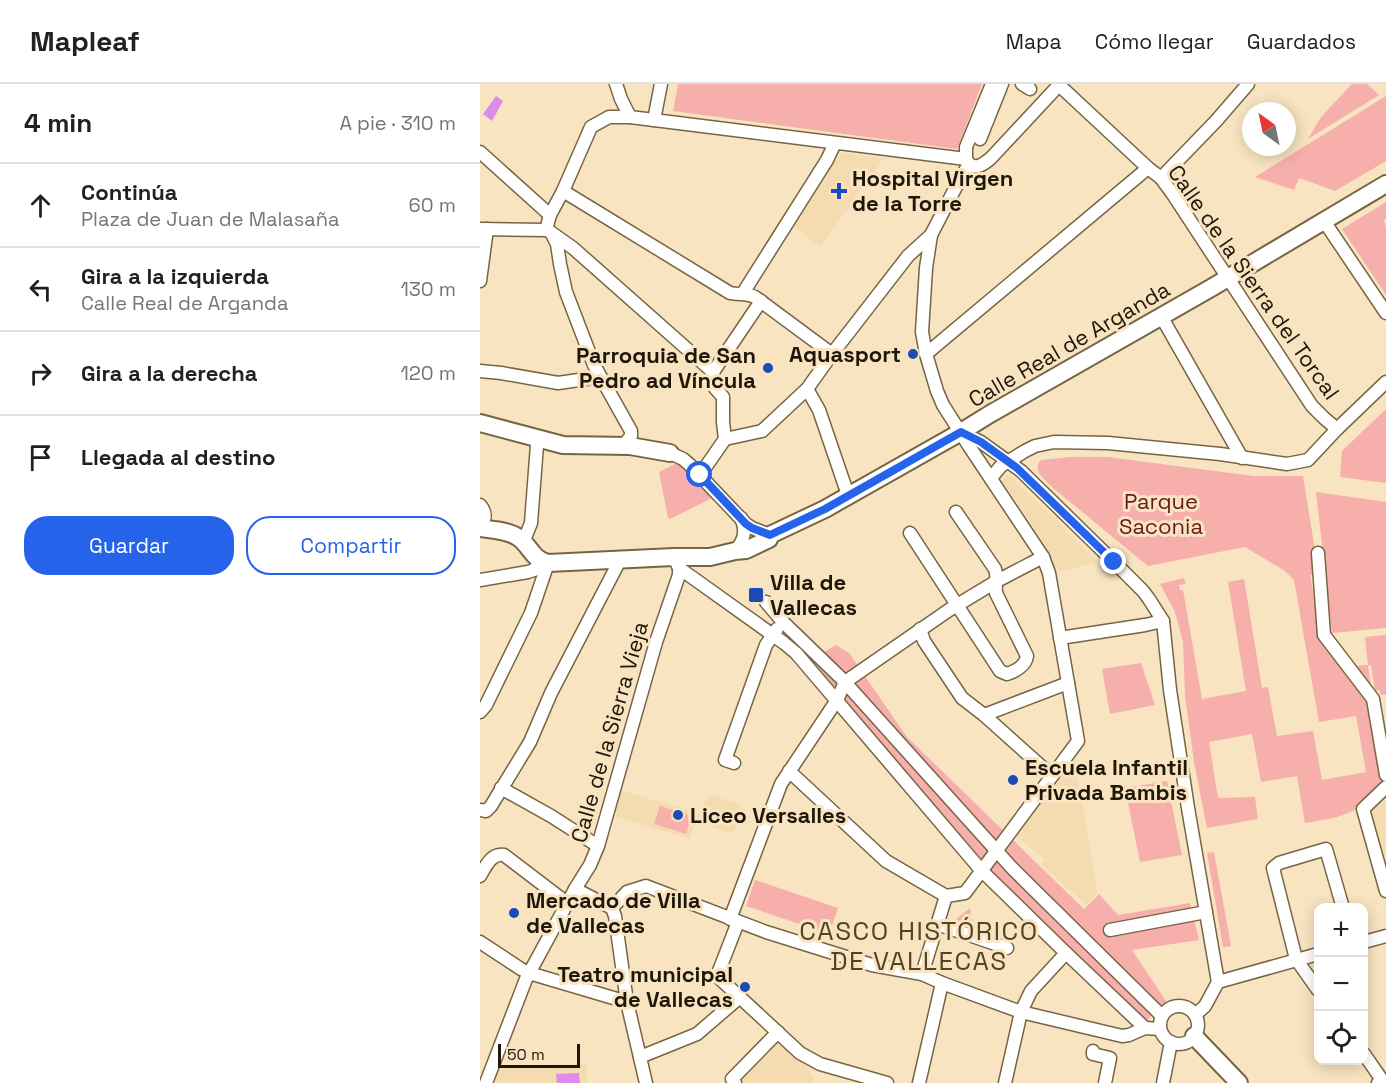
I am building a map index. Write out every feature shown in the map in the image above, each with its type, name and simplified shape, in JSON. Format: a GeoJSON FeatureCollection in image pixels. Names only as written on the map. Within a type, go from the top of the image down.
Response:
{"type":"FeatureCollection","features":[{"type":"Feature","properties":{"kind":"street"},"geometry":{"type":"LineString","coordinates":[[616,84],[630,117]]}},
{"type":"Feature","properties":{"kind":"street"},"geometry":{"type":"LineString","coordinates":[[654,120],[662,84]]}},
{"type":"Feature","properties":{"kind":"street"},"geometry":{"type":"LineString","coordinates":[[789,771],[886,861],[946,896],[965,893],[1077,741],[1050,573],[1043,557],[943,405],[926,354],[922,332],[926,268],[931,236],[967,162],[966,147],[992,84]]}},
{"type":"Feature","properties":{"kind":"street"},"geometry":{"type":"LineString","coordinates":[[980,139],[1002,84]]}},
{"type":"Feature","properties":{"kind":"street"},"geometry":{"type":"LineString","coordinates":[[624,445],[632,431],[600,376],[586,346],[567,292],[557,244],[548,231],[549,215],[563,191],[591,127],[609,117],[630,117],[967,162],[974,167],[992,158],[1059,84]]}},
{"type":"Feature","properties":{"kind":"street","name":"Calle de la Sierra del Torcal"},"geometry":{"type":"LineString","coordinates":[[1059,84],[1161,178],[1312,406],[1337,429]]}},
{"type":"Feature","properties":{"kind":"street"},"geometry":{"type":"LineString","coordinates":[[1161,178],[1216,122],[1248,84]]}},
{"type":"Feature","properties":{"kind":"street"},"geometry":{"type":"LineString","coordinates":[[743,294],[827,160],[835,143]]}},
{"type":"Feature","properties":{"kind":"street"},"geometry":{"type":"LineString","coordinates":[[480,152],[549,215]]}},
{"type":"Feature","properties":{"kind":"street"},"geometry":{"type":"LineString","coordinates":[[926,354],[1148,168]]}},
{"type":"Feature","properties":{"kind":"street","name":"Calle Real de Arganda"},"geometry":{"type":"LineString","coordinates":[[545,562],[620,560],[676,562],[746,550],[961,432],[1229,278],[1386,184]]}},
{"type":"Feature","properties":{"kind":"street"},"geometry":{"type":"LineString","coordinates":[[563,191],[730,293],[749,294],[832,354]]}},
{"type":"Feature","properties":{"kind":"street"},"geometry":{"type":"LineString","coordinates":[[1324,221],[1386,313]]}},
{"type":"Feature","properties":{"kind":"street"},"geometry":{"type":"LineString","coordinates":[[480,275],[484,229],[548,231],[573,248],[713,372],[715,388],[723,397],[725,439],[700,475]]}},
{"type":"Feature","properties":{"kind":"street"},"geometry":{"type":"LineString","coordinates":[[725,439],[762,430],[807,389],[908,256],[931,236]]}},
{"type":"Feature","properties":{"kind":"street"},"geometry":{"type":"LineString","coordinates":[[713,372],[761,302]]}},
{"type":"Feature","properties":{"kind":"street"},"geometry":{"type":"LineString","coordinates":[[1161,316],[1242,458]]}},
{"type":"Feature","properties":{"kind":"street"},"geometry":{"type":"LineString","coordinates":[[480,371],[558,383],[600,376]]}},
{"type":"Feature","properties":{"kind":"street"},"geometry":{"type":"LineString","coordinates":[[991,479],[994,473],[1008,461],[1035,446],[1054,442],[1108,442],[1287,464],[1308,460],[1386,382]]}},
{"type":"Feature","properties":{"kind":"street"},"geometry":{"type":"LineString","coordinates":[[807,389],[819,410],[848,495]]}},
{"type":"Feature","properties":{"kind":"street"},"geometry":{"type":"LineString","coordinates":[[480,423],[562,445],[624,445],[670,453],[683,459],[752,528],[770,535]]}},
{"type":"Feature","properties":{"kind":"street"},"geometry":{"type":"LineString","coordinates":[[961,432],[981,442],[1021,471],[1114,562],[1149,599],[1163,621],[1170,690],[1218,982],[1205,1006],[1195,1015]]}},
{"type":"Feature","properties":{"kind":"street"},"geometry":{"type":"LineString","coordinates":[[523,543],[531,523],[537,445],[543,440]]}},
{"type":"Feature","properties":{"kind":"street"},"geometry":{"type":"LineString","coordinates":[[480,505],[485,516],[480,527],[510,533],[523,543],[536,558],[545,562]]}},
{"type":"Feature","properties":{"kind":"street"},"geometry":{"type":"LineString","coordinates":[[910,533],[1000,670],[1007,674],[1023,664],[1027,656],[996,593],[995,569],[956,512]]}},
{"type":"Feature","properties":{"kind":"street"},"geometry":{"type":"LineString","coordinates":[[735,551],[743,540],[745,531],[741,518]]}},
{"type":"Feature","properties":{"kind":"street"},"geometry":{"type":"LineString","coordinates":[[1318,553],[1324,636],[1373,699],[1386,775]]}},
{"type":"Feature","properties":{"kind":"street"},"geometry":{"type":"LineString","coordinates":[[887,1083],[820,1064],[800,1053],[717,976],[781,784],[837,700],[845,682],[957,605],[1043,557]]}},
{"type":"Feature","properties":{"kind":"street"},"geometry":{"type":"LineString","coordinates":[[483,810],[491,806],[530,742],[551,693],[620,560]]}},
{"type":"Feature","properties":{"kind":"street"},"geometry":{"type":"LineString","coordinates":[[480,580],[528,572],[545,562]]}},
{"type":"Feature","properties":{"kind":"street"},"geometry":{"type":"LineString","coordinates":[[480,712],[486,705],[484,698],[531,613],[545,562]]}},
{"type":"Feature","properties":{"kind":"street"},"geometry":{"type":"LineString","coordinates":[[676,562],[796,653],[981,870],[1145,1028]]}},
{"type":"Feature","properties":{"kind":"street","name":"Calle de la Sierra Vieja"},"geometry":{"type":"LineString","coordinates":[[486,1083],[529,973],[590,865],[598,846],[656,642],[679,574],[676,562]]}},
{"type":"Feature","properties":{"kind":"street"},"geometry":{"type":"LineString","coordinates":[[766,602],[783,622],[845,682],[996,851],[1162,1016]]}},
{"type":"Feature","properties":{"kind":"street"},"geometry":{"type":"LineString","coordinates":[[1060,638],[1163,621]]}},
{"type":"Feature","properties":{"kind":"street"},"geometry":{"type":"LineString","coordinates":[[734,763],[725,760],[766,645],[783,622]]}},
{"type":"Feature","properties":{"kind":"street"},"geometry":{"type":"LineString","coordinates":[[920,629],[924,640],[962,698],[1052,776]]}},
{"type":"Feature","properties":{"kind":"street"},"geometry":{"type":"LineString","coordinates":[[984,715],[1068,683]]}},
{"type":"Feature","properties":{"kind":"street"},"geometry":{"type":"LineString","coordinates":[[1386,787],[1363,809],[1386,891]]}},
{"type":"Feature","properties":{"kind":"street"},"geometry":{"type":"LineString","coordinates":[[501,788],[598,846]]}},
{"type":"Feature","properties":{"kind":"street"},"geometry":{"type":"LineString","coordinates":[[1314,984],[1296,959],[1273,868],[1279,863],[1326,849],[1342,903]]}},
{"type":"Feature","properties":{"kind":"street"},"geometry":{"type":"LineString","coordinates":[[480,876],[492,857],[498,854],[504,855],[567,903]]}},
{"type":"Feature","properties":{"kind":"street"},"geometry":{"type":"LineString","coordinates":[[646,1083],[627,1002],[613,912],[627,892],[646,886],[766,932],[872,965],[922,974],[1021,1012],[1122,1036],[1145,1028],[1160,1029]]}},
{"type":"Feature","properties":{"kind":"street"},"geometry":{"type":"LineString","coordinates":[[575,889],[613,912]]}},
{"type":"Feature","properties":{"kind":"street"},"geometry":{"type":"LineString","coordinates":[[922,974],[946,896]]}},
{"type":"Feature","properties":{"kind":"street"},"geometry":{"type":"LineString","coordinates":[[1110,930],[1206,912]]}},
{"type":"Feature","properties":{"kind":"street"},"geometry":{"type":"LineString","coordinates":[[937,924],[1007,948]]}},
{"type":"Feature","properties":{"kind":"street"},"geometry":{"type":"LineString","coordinates":[[1368,941],[1386,936]]}},
{"type":"Feature","properties":{"kind":"street"},"geometry":{"type":"LineString","coordinates":[[480,942],[529,973],[627,1002]]}},
{"type":"Feature","properties":{"kind":"street"},"geometry":{"type":"LineString","coordinates":[[1005,1083],[1021,1012],[1031,991],[1066,953]]}},
{"type":"Feature","properties":{"kind":"street"},"geometry":{"type":"LineString","coordinates":[[1218,982],[1314,955]]}},
{"type":"Feature","properties":{"kind":"street"},"geometry":{"type":"LineString","coordinates":[[919,1083],[942,983]]}},
{"type":"Feature","properties":{"kind":"street"},"geometry":{"type":"LineString","coordinates":[[640,1057],[697,1034],[740,997]]}},
{"type":"Feature","properties":{"kind":"street"},"geometry":{"type":"LineString","coordinates":[[1184,1007],[1195,1015],[1197,1029],[1194,1036],[1185,1043],[1171,1042],[1162,1035],[1160,1023],[1162,1016],[1171,1008],[1184,1007]]}},
{"type":"Feature","properties":{"kind":"street"},"geometry":{"type":"LineString","coordinates":[[735,1083],[732,1079],[778,1032]]}},
{"type":"Feature","properties":{"kind":"street"},"geometry":{"type":"LineString","coordinates":[[1194,1036],[1239,1083]]}},
{"type":"Feature","properties":{"kind":"street"},"geometry":{"type":"LineString","coordinates":[[1162,1083],[1171,1042]]}},
{"type":"Feature","properties":{"kind":"street"},"geometry":{"type":"LineString","coordinates":[[1093,1051],[1092,1054],[1110,1058],[1105,1083]]}},
{"type":"Feature","properties":{"kind":"street"},"geometry":{"type":"LineString","coordinates":[[1368,1059],[1382,1080],[1378,1083]]}},
{"type":"Feature","properties":{"kind":"shaded area"},"geometry":{"type":"Polygon","coordinates":[[[496,96],[503,101],[492,121],[483,114],[496,96]]]}},
{"type":"Feature","properties":{"kind":"shaded area","name":"Hospital Virgen de la Torre"},"geometry":{"type":"Polygon","coordinates":[[[841,153],[884,158],[820,247],[794,226],[841,153]]]}},
{"type":"Feature","properties":{"kind":"shaded area"},"geometry":{"type":"Polygon","coordinates":[[[1008,474],[1097,562],[1058,572],[1044,543],[1002,480],[1008,474]]]}},
{"type":"Feature","properties":{"kind":"shaded area"},"geometry":{"type":"Polygon","coordinates":[[[1075,760],[1097,893],[1086,905],[1041,864],[1045,860],[1017,836],[1075,760]]]}},
{"type":"Feature","properties":{"kind":"shaded area","name":"Liceo Versalles"},"geometry":{"type":"Polygon","coordinates":[[[621,790],[699,814],[709,794],[743,806],[734,831],[729,833],[695,821],[690,839],[615,816],[621,790]]]}},
{"type":"Feature","properties":{"kind":"shaded area"},"geometry":{"type":"Polygon","coordinates":[[[1386,801],[1386,873],[1369,805],[1386,801]]]}},
{"type":"Feature","properties":{"kind":"shaded area"},"geometry":{"type":"Polygon","coordinates":[[[777,1041],[806,1066],[815,1080],[809,1083],[745,1083],[742,1080],[777,1041]]]}},
{"type":"Feature","properties":{"kind":"shaded area"},"geometry":{"type":"Polygon","coordinates":[[[586,1064],[587,1083],[495,1083],[501,1067],[586,1064]]]}},
{"type":"Feature","properties":{"kind":"shaded area"},"geometry":{"type":"Polygon","coordinates":[[[579,1073],[580,1083],[557,1083],[556,1074],[579,1073]]]}},
{"type":"Feature","properties":{"kind":"green space"},"geometry":{"type":"Polygon","coordinates":[[[678,84],[982,84],[957,149],[673,111],[678,84]]]}},
{"type":"Feature","properties":{"kind":"green space"},"geometry":{"type":"Polygon","coordinates":[[[1352,84],[1367,84],[1379,95],[1308,139],[1321,117],[1352,84]]]}},
{"type":"Feature","properties":{"kind":"green space"},"geometry":{"type":"Polygon","coordinates":[[[1386,96],[1386,161],[1335,191],[1299,178],[1294,190],[1255,177],[1289,156],[1296,156],[1296,152],[1386,96]]]}},
{"type":"Feature","properties":{"kind":"green space"},"geometry":{"type":"Polygon","coordinates":[[[1386,202],[1386,219],[1384,220],[1386,295],[1342,229],[1386,202]]]}},
{"type":"Feature","properties":{"kind":"green space"},"geometry":{"type":"Polygon","coordinates":[[[1386,409],[1386,483],[1340,477],[1342,451],[1386,409]]]}},
{"type":"Feature","properties":{"kind":"green space","name":"Parque Saconia"},"geometry":{"type":"Polygon","coordinates":[[[1108,457],[1253,476],[1303,476],[1319,575],[1310,575],[1323,644],[1342,667],[1368,665],[1365,637],[1386,635],[1386,695],[1381,695],[1379,690],[1375,691],[1371,665],[1368,666],[1373,700],[1369,701],[1386,798],[1334,818],[1305,823],[1297,776],[1261,782],[1252,734],[1209,742],[1218,798],[1255,797],[1258,819],[1207,828],[1194,762],[1185,696],[1183,642],[1175,612],[1160,584],[1184,578],[1186,584],[1179,585],[1180,590],[1183,590],[1202,699],[1246,691],[1228,582],[1244,579],[1262,688],[1268,687],[1277,736],[1313,731],[1322,780],[1366,772],[1356,716],[1319,722],[1294,580],[1285,571],[1245,547],[1148,566],[1053,488],[1038,471],[1038,464],[1041,460],[1108,457]]]}},
{"type":"Feature","properties":{"kind":"green space"},"geometry":{"type":"Polygon","coordinates":[[[681,461],[714,497],[670,519],[659,472],[681,461]]]}},
{"type":"Feature","properties":{"kind":"green space"},"geometry":{"type":"Polygon","coordinates":[[[1316,492],[1386,502],[1386,628],[1332,633],[1316,492]]]}},
{"type":"Feature","properties":{"kind":"green space"},"geometry":{"type":"Polygon","coordinates":[[[836,645],[849,653],[907,737],[1084,909],[1099,894],[1118,915],[1190,903],[1199,940],[1132,950],[1166,1001],[1145,1022],[981,870],[843,708],[810,660],[836,645]]]}},
{"type":"Feature","properties":{"kind":"green space"},"geometry":{"type":"Polygon","coordinates":[[[1141,663],[1155,705],[1110,714],[1102,669],[1141,663]]]}},
{"type":"Feature","properties":{"kind":"green space"},"geometry":{"type":"Polygon","coordinates":[[[1167,781],[1182,855],[1140,862],[1125,788],[1167,781]]]}},
{"type":"Feature","properties":{"kind":"green space"},"geometry":{"type":"Polygon","coordinates":[[[660,806],[692,816],[686,834],[654,824],[660,806]]]}},
{"type":"Feature","properties":{"kind":"green space"},"geometry":{"type":"Polygon","coordinates":[[[1214,852],[1231,946],[1223,947],[1207,853],[1214,852]]]}},
{"type":"Feature","properties":{"kind":"green space"},"geometry":{"type":"Polygon","coordinates":[[[755,880],[838,908],[829,934],[746,906],[755,880]]]}},
{"type":"Feature","properties":{"kind":"green space"},"geometry":{"type":"Polygon","coordinates":[[[970,908],[973,932],[950,924],[970,908]]]}},
{"type":"Feature","properties":{"kind":"place","name":"Hospital Virgen de la Torre"},"geometry":{"type":"Point","coordinates":[839,191]}},
{"type":"Feature","properties":{"kind":"place","name":"Aquasport"},"geometry":{"type":"Point","coordinates":[913,354]}},
{"type":"Feature","properties":{"kind":"place","name":"Parroquia de San Pedro ad Víncula"},"geometry":{"type":"Point","coordinates":[768,368]}},
{"type":"Feature","properties":{"kind":"place","name":"Villa de Vallecas"},"geometry":{"type":"Point","coordinates":[756,595]}},
{"type":"Feature","properties":{"kind":"place","name":"Escuela Infantil Privada Bambis"},"geometry":{"type":"Point","coordinates":[1013,780]}},
{"type":"Feature","properties":{"kind":"place","name":"Liceo Versalles"},"geometry":{"type":"Point","coordinates":[678,815]}},
{"type":"Feature","properties":{"kind":"place","name":"Mercado de Villa de Vallecas"},"geometry":{"type":"Point","coordinates":[514,913]}},
{"type":"Feature","properties":{"kind":"place","name":"Teatro municipal de Vallecas"},"geometry":{"type":"Point","coordinates":[745,987]}},
{"type":"Feature","properties":{"kind":"district","name":"CASCO HISTÓRICO DE VALLECAS"},"geometry":{"type":"Point","coordinates":[919,946]}},
{"type":"Feature","properties":{"kind":"route"},"geometry":{"type":"LineString","coordinates":[[700,475],[746,524],[770,535],[825,509],[961,432],[981,442],[1017,468],[1114,562]]}}]}
